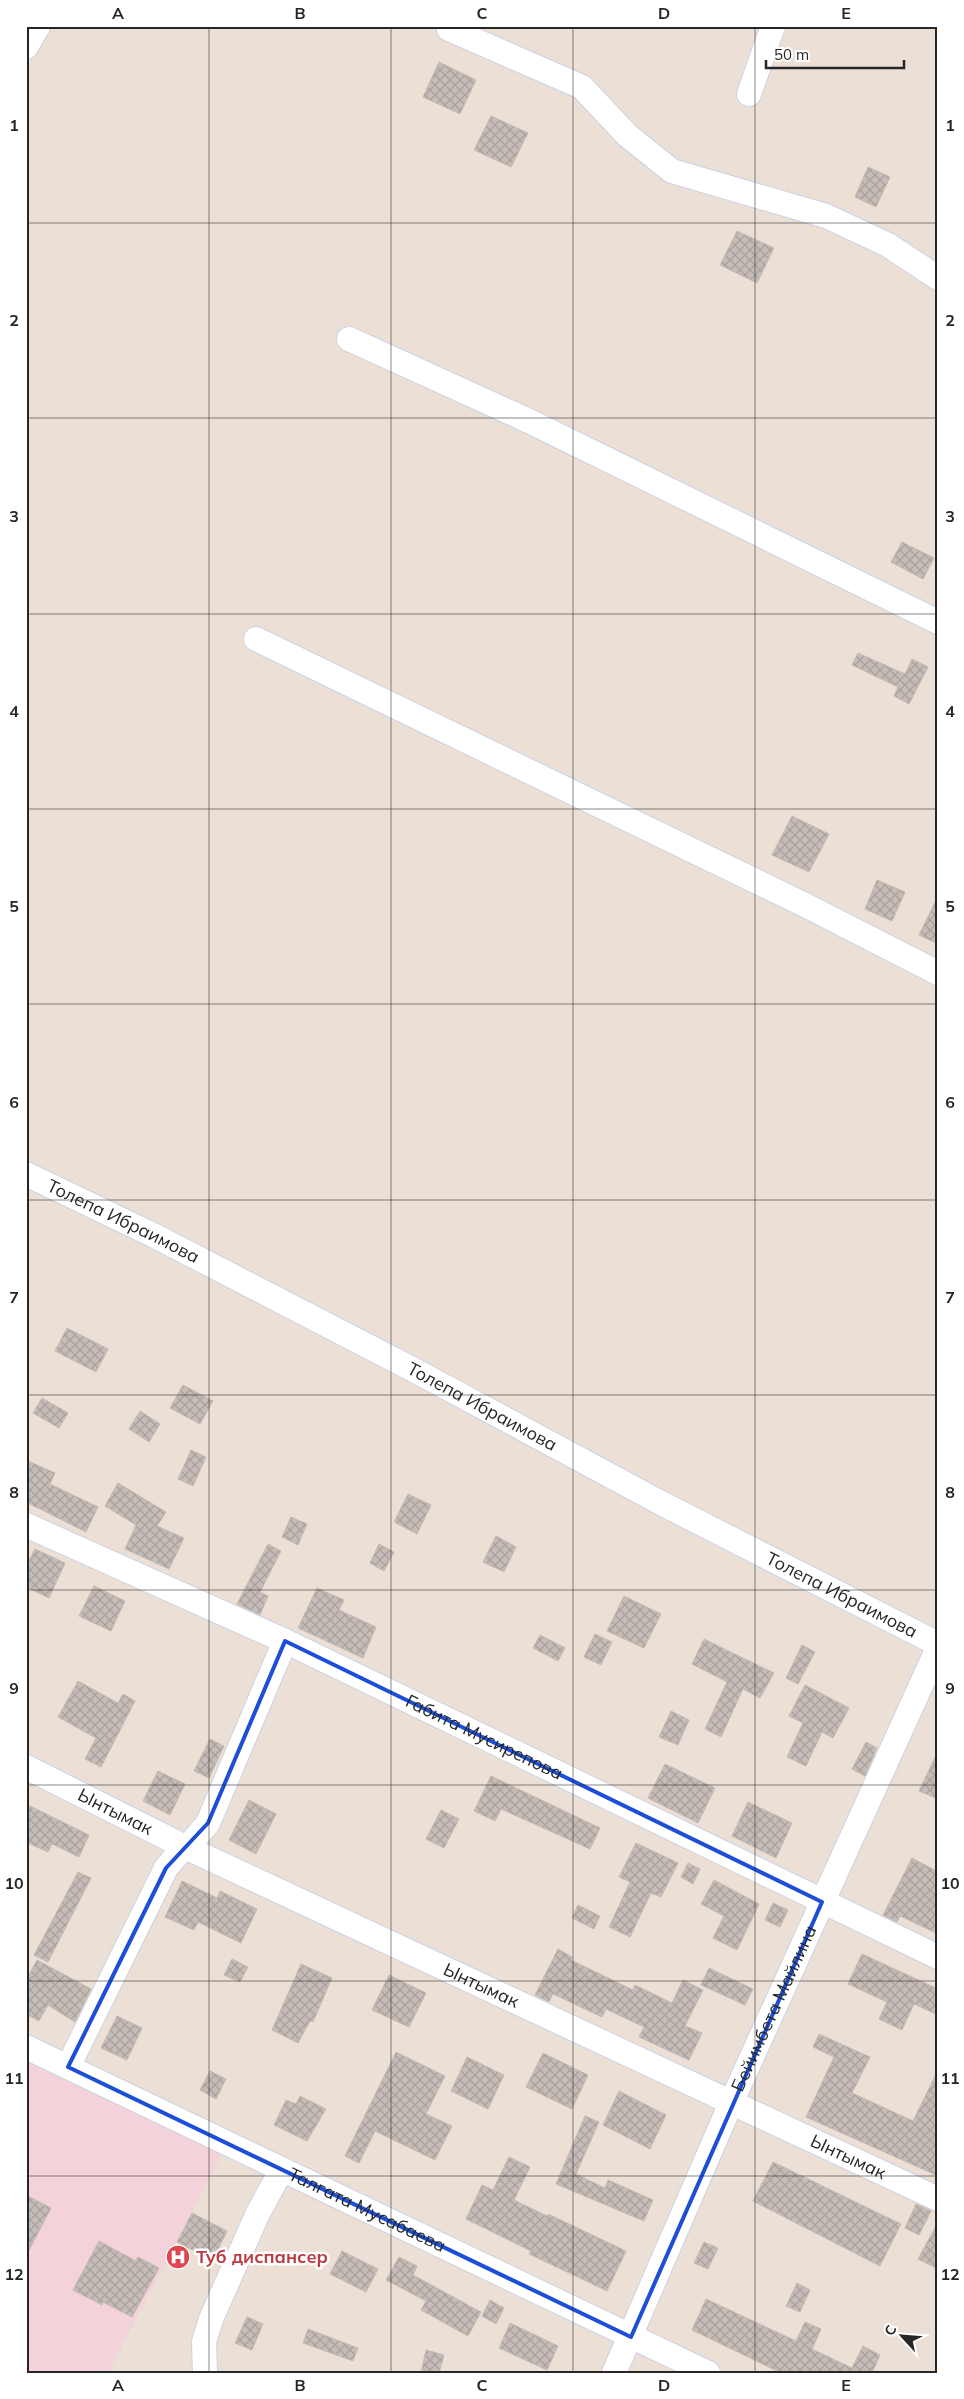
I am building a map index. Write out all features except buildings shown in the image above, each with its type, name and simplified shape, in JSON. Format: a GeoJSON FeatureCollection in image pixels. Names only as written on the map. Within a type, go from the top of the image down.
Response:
{"type":"FeatureCollection","features":[{"type":"Feature","properties":{"kind":"street"},"geometry":{"type":"LineString","coordinates":[[26,47],[38,26]]}},
{"type":"Feature","properties":{"kind":"street"},"geometry":{"type":"LineString","coordinates":[[749,94],[773,26]]}},
{"type":"Feature","properties":{"kind":"street"},"geometry":{"type":"LineString","coordinates":[[450,29],[582,87],[627,135],[672,171],[826,216],[888,245],[938,278]]}},
{"type":"Feature","properties":{"kind":"street"},"geometry":{"type":"LineString","coordinates":[[349,339],[529,421],[938,622]]}},
{"type":"Feature","properties":{"kind":"street"},"geometry":{"type":"LineString","coordinates":[[256,639],[807,906],[938,973]]}},
{"type":"Feature","properties":{"kind":"street","name":"Толепа Ибраимова"},"geometry":{"type":"LineString","coordinates":[[26,1174],[191,1254],[412,1369],[661,1503],[938,1644]]}},
{"type":"Feature","properties":{"kind":"street","name":"Габита Мусирепова"},"geometry":{"type":"LineString","coordinates":[[26,1525],[285,1640],[938,1957]]}},
{"type":"Feature","properties":{"kind":"street"},"geometry":{"type":"LineString","coordinates":[[68,2067],[166,1868],[208,1823],[285,1640]]}},
{"type":"Feature","properties":{"kind":"street","name":"Бейимбета Майлина"},"geometry":{"type":"LineString","coordinates":[[614,2373],[731,2104],[938,1648]]}},
{"type":"Feature","properties":{"kind":"street","name":"Ынтымак"},"geometry":{"type":"LineString","coordinates":[[26,1767],[186,1848],[938,2199]]}},
{"type":"Feature","properties":{"kind":"street","name":"Талгата Мусабаева"},"geometry":{"type":"LineString","coordinates":[[26,2047],[708,2373]]}},
{"type":"Feature","properties":{"kind":"street"},"geometry":{"type":"LineString","coordinates":[[204,2371],[204,2342],[211,2319],[258,2213],[282,2171]]}},
{"type":"Feature","properties":{"kind":"highlighted area"},"geometry":{"type":"Polygon","coordinates":[[[285,1641],[822,1902],[631,2337],[68,2067],[166,1868],[208,1823],[285,1641]]]}},
{"type":"Feature","properties":{"kind":"shaded area"},"geometry":{"type":"Polygon","coordinates":[[[26,2056],[223,2151],[108,2373],[26,2373],[26,2056]]]}},
{"type":"Feature","properties":{"kind":"place","name":"Туб диспансер"},"geometry":{"type":"Point","coordinates":[178,2257]}}]}
